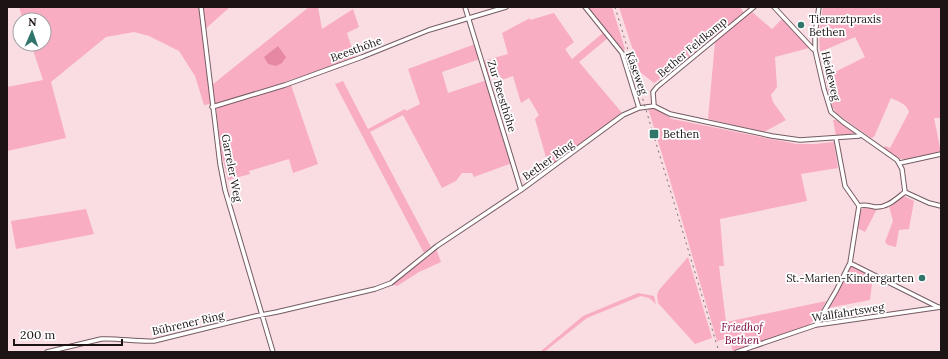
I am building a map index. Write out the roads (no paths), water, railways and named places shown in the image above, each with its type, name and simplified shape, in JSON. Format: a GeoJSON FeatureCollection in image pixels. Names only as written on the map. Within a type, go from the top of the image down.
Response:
{"type":"FeatureCollection","features":[{"type":"Feature","properties":{"kind":"street","name":"Garreler Weg"},"geometry":{"type":"LineString","coordinates":[[201,7],[212,107],[225,190],[273,352]]}},
{"type":"Feature","properties":{"kind":"street","name":"Zur Beesthöhe"},"geometry":{"type":"LineString","coordinates":[[465,7],[521,190]]}},
{"type":"Feature","properties":{"kind":"street","name":"Beesthöhe"},"geometry":{"type":"LineString","coordinates":[[212,107],[285,85],[430,30],[506,7]]}},
{"type":"Feature","properties":{"kind":"street","name":"Käseweg"},"geometry":{"type":"LineString","coordinates":[[586,7],[622,53],[639,108]]}},
{"type":"Feature","properties":{"kind":"street","name":"Bether Feldkamp"},"geometry":{"type":"LineString","coordinates":[[654,106],[653,92],[657,87],[754,7]]}},
{"type":"Feature","properties":{"kind":"street"},"geometry":{"type":"LineString","coordinates":[[774,7],[815,50]]}},
{"type":"Feature","properties":{"kind":"street","name":"Heideweg"},"geometry":{"type":"LineString","coordinates":[[819,7],[815,34],[815,50],[831,112],[900,163]]}},
{"type":"Feature","properties":{"kind":"street","name":"Bether Ring"},"geometry":{"type":"LineString","coordinates":[[262,315],[375,289],[391,283],[437,246],[521,190],[623,115],[639,108],[654,106]]}},
{"type":"Feature","properties":{"kind":"street"},"geometry":{"type":"LineString","coordinates":[[654,106],[670,114],[772,136],[800,140],[861,135]]}},
{"type":"Feature","properties":{"kind":"street"},"geometry":{"type":"LineString","coordinates":[[816,325],[850,263],[859,206],[845,186],[836,138]]}},
{"type":"Feature","properties":{"kind":"street"},"geometry":{"type":"LineString","coordinates":[[905,192],[900,163],[941,154]]}},
{"type":"Feature","properties":{"kind":"street"},"geometry":{"type":"LineString","coordinates":[[859,206],[883,207],[905,192]]}},
{"type":"Feature","properties":{"kind":"street"},"geometry":{"type":"LineString","coordinates":[[905,192],[929,203],[941,206]]}},
{"type":"Feature","properties":{"kind":"street"},"geometry":{"type":"LineString","coordinates":[[850,263],[940,307]]}},
{"type":"Feature","properties":{"kind":"street","name":"Wallfahrtsweg"},"geometry":{"type":"LineString","coordinates":[[737,352],[816,325],[940,307]]}},
{"type":"Feature","properties":{"kind":"street","name":"Bührener Ring"},"geometry":{"type":"LineString","coordinates":[[47,352],[110,339],[143,342],[262,315]]}},
{"type":"Feature","properties":{"kind":"railway"},"geometry":{"type":"LineString","coordinates":[[615,7],[719,352]]}},
{"type":"Feature","properties":{"kind":"place","name":"Tierarztpraxis Bethen"},"geometry":{"type":"Point","coordinates":[801,25]}},
{"type":"Feature","properties":{"kind":"place","name":"Bethen"},"geometry":{"type":"Point","coordinates":[654,134]}},
{"type":"Feature","properties":{"kind":"place","name":"St.-Marien-Kindergarten"},"geometry":{"type":"Point","coordinates":[922,278]}},
{"type":"Feature","properties":{"kind":"park label","name":"Friedhof Bethen"},"geometry":{"type":"Point","coordinates":[742,333]}}]}
